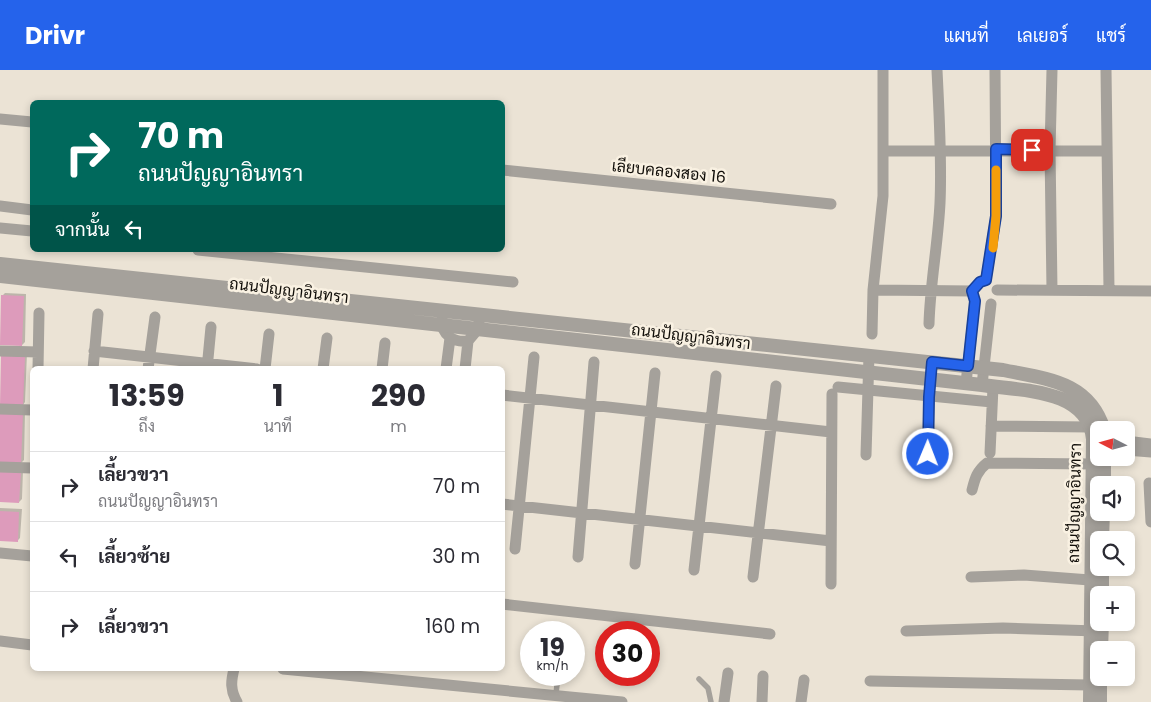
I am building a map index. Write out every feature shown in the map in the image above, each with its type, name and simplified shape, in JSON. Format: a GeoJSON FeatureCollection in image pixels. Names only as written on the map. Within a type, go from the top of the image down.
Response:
{"type":"FeatureCollection","features":[{"type":"Feature","properties":{"kind":"street"},"geometry":{"type":"LineString","coordinates":[[872,334],[873,290],[881,220],[884,151],[883,70]]}},
{"type":"Feature","properties":{"kind":"street"},"geometry":{"type":"LineString","coordinates":[[929,324],[930,289],[940,204],[941,149],[937,70]]}},
{"type":"Feature","properties":{"kind":"street"},"geometry":{"type":"LineString","coordinates":[[986,280],[996,216],[996,70]]}},
{"type":"Feature","properties":{"kind":"street"},"geometry":{"type":"LineString","coordinates":[[1052,70],[1050,150],[1052,290]]}},
{"type":"Feature","properties":{"kind":"street"},"geometry":{"type":"LineString","coordinates":[[1106,70],[1109,290]]}},
{"type":"Feature","properties":{"kind":"street"},"geometry":{"type":"LineString","coordinates":[[0,119],[30,122]]}},
{"type":"Feature","properties":{"kind":"street"},"geometry":{"type":"LineString","coordinates":[[884,151],[941,149],[1106,151]]}},
{"type":"Feature","properties":{"kind":"street","name":"เลียบคลองสอง 16"},"geometry":{"type":"LineString","coordinates":[[505,170],[832,204]]}},
{"type":"Feature","properties":{"kind":"street"},"geometry":{"type":"LineString","coordinates":[[0,206],[30,210]]}},
{"type":"Feature","properties":{"kind":"street"},"geometry":{"type":"LineString","coordinates":[[0,228],[30,231]]}},
{"type":"Feature","properties":{"kind":"street"},"geometry":{"type":"LineString","coordinates":[[218,252],[512,282]]}},
{"type":"Feature","properties":{"kind":"street","name":"ถนนปัญญาอินทรา"},"geometry":{"type":"LineString","coordinates":[[0,264],[479,322],[868,374],[1046,393],[1074,404],[1090,429]]}},
{"type":"Feature","properties":{"kind":"street","name":"ถนนปัญญาอินทรา"},"geometry":{"type":"LineString","coordinates":[[0,276],[443,318]]}},
{"type":"Feature","properties":{"kind":"street"},"geometry":{"type":"LineString","coordinates":[[966,383],[974,296],[980,282],[986,280],[993,284],[997,290],[996,298],[991,304],[984,368],[992,402],[990,454]]}},
{"type":"Feature","properties":{"kind":"street"},"geometry":{"type":"LineString","coordinates":[[873,290],[930,289],[974,296],[982,305],[991,304]]}},
{"type":"Feature","properties":{"kind":"street"},"geometry":{"type":"LineString","coordinates":[[997,290],[1151,292]]}},
{"type":"Feature","properties":{"kind":"street"},"geometry":{"type":"LineString","coordinates":[[38,313],[38,366]]}},
{"type":"Feature","properties":{"kind":"street"},"geometry":{"type":"LineString","coordinates":[[93,366],[98,314]]}},
{"type":"Feature","properties":{"kind":"street"},"geometry":{"type":"LineString","coordinates":[[148,366],[156,317]]}},
{"type":"Feature","properties":{"kind":"street"},"geometry":{"type":"LineString","coordinates":[[443,318],[450,338],[446,366]]}},
{"type":"Feature","properties":{"kind":"street"},"geometry":{"type":"LineString","coordinates":[[465,366],[468,341],[479,322]]}},
{"type":"Feature","properties":{"kind":"street","name":"ถนนปัญญาอินทรา"},"geometry":{"type":"LineString","coordinates":[[479,322],[869,356],[984,368],[1050,379],[1080,392],[1095,410],[1095,421]]}},
{"type":"Feature","properties":{"kind":"street"},"geometry":{"type":"LineString","coordinates":[[94,351],[207,366],[211,327]]}},
{"type":"Feature","properties":{"kind":"street"},"geometry":{"type":"LineString","coordinates":[[265,366],[269,334]]}},
{"type":"Feature","properties":{"kind":"street"},"geometry":{"type":"LineString","coordinates":[[323,366],[328,338]]}},
{"type":"Feature","properties":{"kind":"street"},"geometry":{"type":"LineString","coordinates":[[450,338],[458,342],[468,341]]}},
{"type":"Feature","properties":{"kind":"street"},"geometry":{"type":"LineString","coordinates":[[382,366],[385,343]]}},
{"type":"Feature","properties":{"kind":"street"},"geometry":{"type":"LineString","coordinates":[[0,351],[38,352]]}},
{"type":"Feature","properties":{"kind":"street"},"geometry":{"type":"LineString","coordinates":[[866,455],[869,356]]}},
{"type":"Feature","properties":{"kind":"street"},"geometry":{"type":"LineString","coordinates":[[515,549],[534,357]]}},
{"type":"Feature","properties":{"kind":"street"},"geometry":{"type":"LineString","coordinates":[[578,557],[589,403],[594,362]]}},
{"type":"Feature","properties":{"kind":"street"},"geometry":{"type":"LineString","coordinates":[[928,454],[932,362]]}},
{"type":"Feature","properties":{"kind":"street"},"geometry":{"type":"LineString","coordinates":[[635,564],[638,520],[655,373]]}},
{"type":"Feature","properties":{"kind":"street"},"geometry":{"type":"LineString","coordinates":[[694,570],[716,376]]}},
{"type":"Feature","properties":{"kind":"street"},"geometry":{"type":"LineString","coordinates":[[754,578],[770,425],[776,386]]}},
{"type":"Feature","properties":{"kind":"street"},"geometry":{"type":"LineString","coordinates":[[831,584],[831,432],[835,391],[867,390],[992,402]]}},
{"type":"Feature","properties":{"kind":"street"},"geometry":{"type":"LineString","coordinates":[[505,395],[589,403],[831,432]]}},
{"type":"Feature","properties":{"kind":"street"},"geometry":{"type":"LineString","coordinates":[[0,409],[30,410]]}},
{"type":"Feature","properties":{"kind":"street"},"geometry":{"type":"LineString","coordinates":[[991,426],[1090,438]]}},
{"type":"Feature","properties":{"kind":"street"},"geometry":{"type":"LineString","coordinates":[[1135,442],[1151,444]]}},
{"type":"Feature","properties":{"kind":"street"},"geometry":{"type":"LineString","coordinates":[[1135,451],[1151,452]]}},
{"type":"Feature","properties":{"kind":"street"},"geometry":{"type":"LineString","coordinates":[[972,490],[975,476],[987,463],[1090,461]]}},
{"type":"Feature","properties":{"kind":"street","name":"ถนนปัญญาอินทรา"},"geometry":{"type":"LineString","coordinates":[[1091,586],[1098,466]]}},
{"type":"Feature","properties":{"kind":"street"},"geometry":{"type":"LineString","coordinates":[[0,467],[30,468]]}},
{"type":"Feature","properties":{"kind":"street"},"geometry":{"type":"LineString","coordinates":[[1149,483],[1151,522]]}},
{"type":"Feature","properties":{"kind":"street"},"geometry":{"type":"LineString","coordinates":[[505,504],[831,541]]}},
{"type":"Feature","properties":{"kind":"street"},"geometry":{"type":"LineString","coordinates":[[0,553],[30,556]]}},
{"type":"Feature","properties":{"kind":"street"},"geometry":{"type":"LineString","coordinates":[[971,577],[1024,575],[1090,580]]}},
{"type":"Feature","properties":{"kind":"street"},"geometry":{"type":"LineString","coordinates":[[505,604],[770,634]]}},
{"type":"Feature","properties":{"kind":"street"},"geometry":{"type":"LineString","coordinates":[[906,631],[1090,628]]}},
{"type":"Feature","properties":{"kind":"street"},"geometry":{"type":"LineString","coordinates":[[0,641],[30,645]]}},
{"type":"Feature","properties":{"kind":"street"},"geometry":{"type":"LineString","coordinates":[[234,671],[231,683],[232,695],[237,702]]}},
{"type":"Feature","properties":{"kind":"street"},"geometry":{"type":"LineString","coordinates":[[332,671],[380,673],[622,702]]}},
{"type":"Feature","properties":{"kind":"street"},"geometry":{"type":"LineString","coordinates":[[724,702],[728,673]]}},
{"type":"Feature","properties":{"kind":"street"},"geometry":{"type":"LineString","coordinates":[[762,702],[763,676]]}},
{"type":"Feature","properties":{"kind":"street"},"geometry":{"type":"LineString","coordinates":[[801,702],[804,680]]}},
{"type":"Feature","properties":{"kind":"street"},"geometry":{"type":"LineString","coordinates":[[870,681],[1090,681]]}},
{"type":"Feature","properties":{"kind":"street","name":"ถนนปัญญาอินทรา"},"geometry":{"type":"LineString","coordinates":[[1090,702],[1094,686]]}},
{"type":"Feature","properties":{"kind":"street","name":"ถนนปัญญาอินทรา"},"geometry":{"type":"LineString","coordinates":[[1096,686],[1100,702]]}},
{"type":"Feature","properties":{"kind":"lane"},"geometry":{"type":"LineString","coordinates":[[699,679],[708,688],[711,702]]}},
{"type":"Feature","properties":{"kind":"lane"},"geometry":{"type":"LineString","coordinates":[[556,694],[557,686]]}},
{"type":"Feature","properties":{"kind":"building"},"geometry":{"type":"Polygon","coordinates":[[[1,295],[24,296],[22,346],[0,345],[1,295]]]}},
{"type":"Feature","properties":{"kind":"building"},"geometry":{"type":"Polygon","coordinates":[[[1,355],[25,356],[23,407],[0,406],[1,355]]]}},
{"type":"Feature","properties":{"kind":"building"},"geometry":{"type":"Polygon","coordinates":[[[0,412],[23,413],[21,464],[0,463],[0,412]]]}},
{"type":"Feature","properties":{"kind":"building"},"geometry":{"type":"Polygon","coordinates":[[[0,471],[21,472],[19,503],[0,502],[0,471]]]}},
{"type":"Feature","properties":{"kind":"building"},"geometry":{"type":"Polygon","coordinates":[[[0,511],[19,512],[18,542],[0,541],[0,511]]]}},
{"type":"Feature","properties":{"kind":"slow traffic"},"geometry":{"type":"LineString","coordinates":[[993,248],[996,216],[996,170]]}},
{"type":"Feature","properties":{"kind":"route"},"geometry":{"type":"LineString","coordinates":[[928,454],[932,362],[968,366],[975,301],[972,291],[980,282],[986,280],[994,242],[996,149],[1032,150]]}}]}
